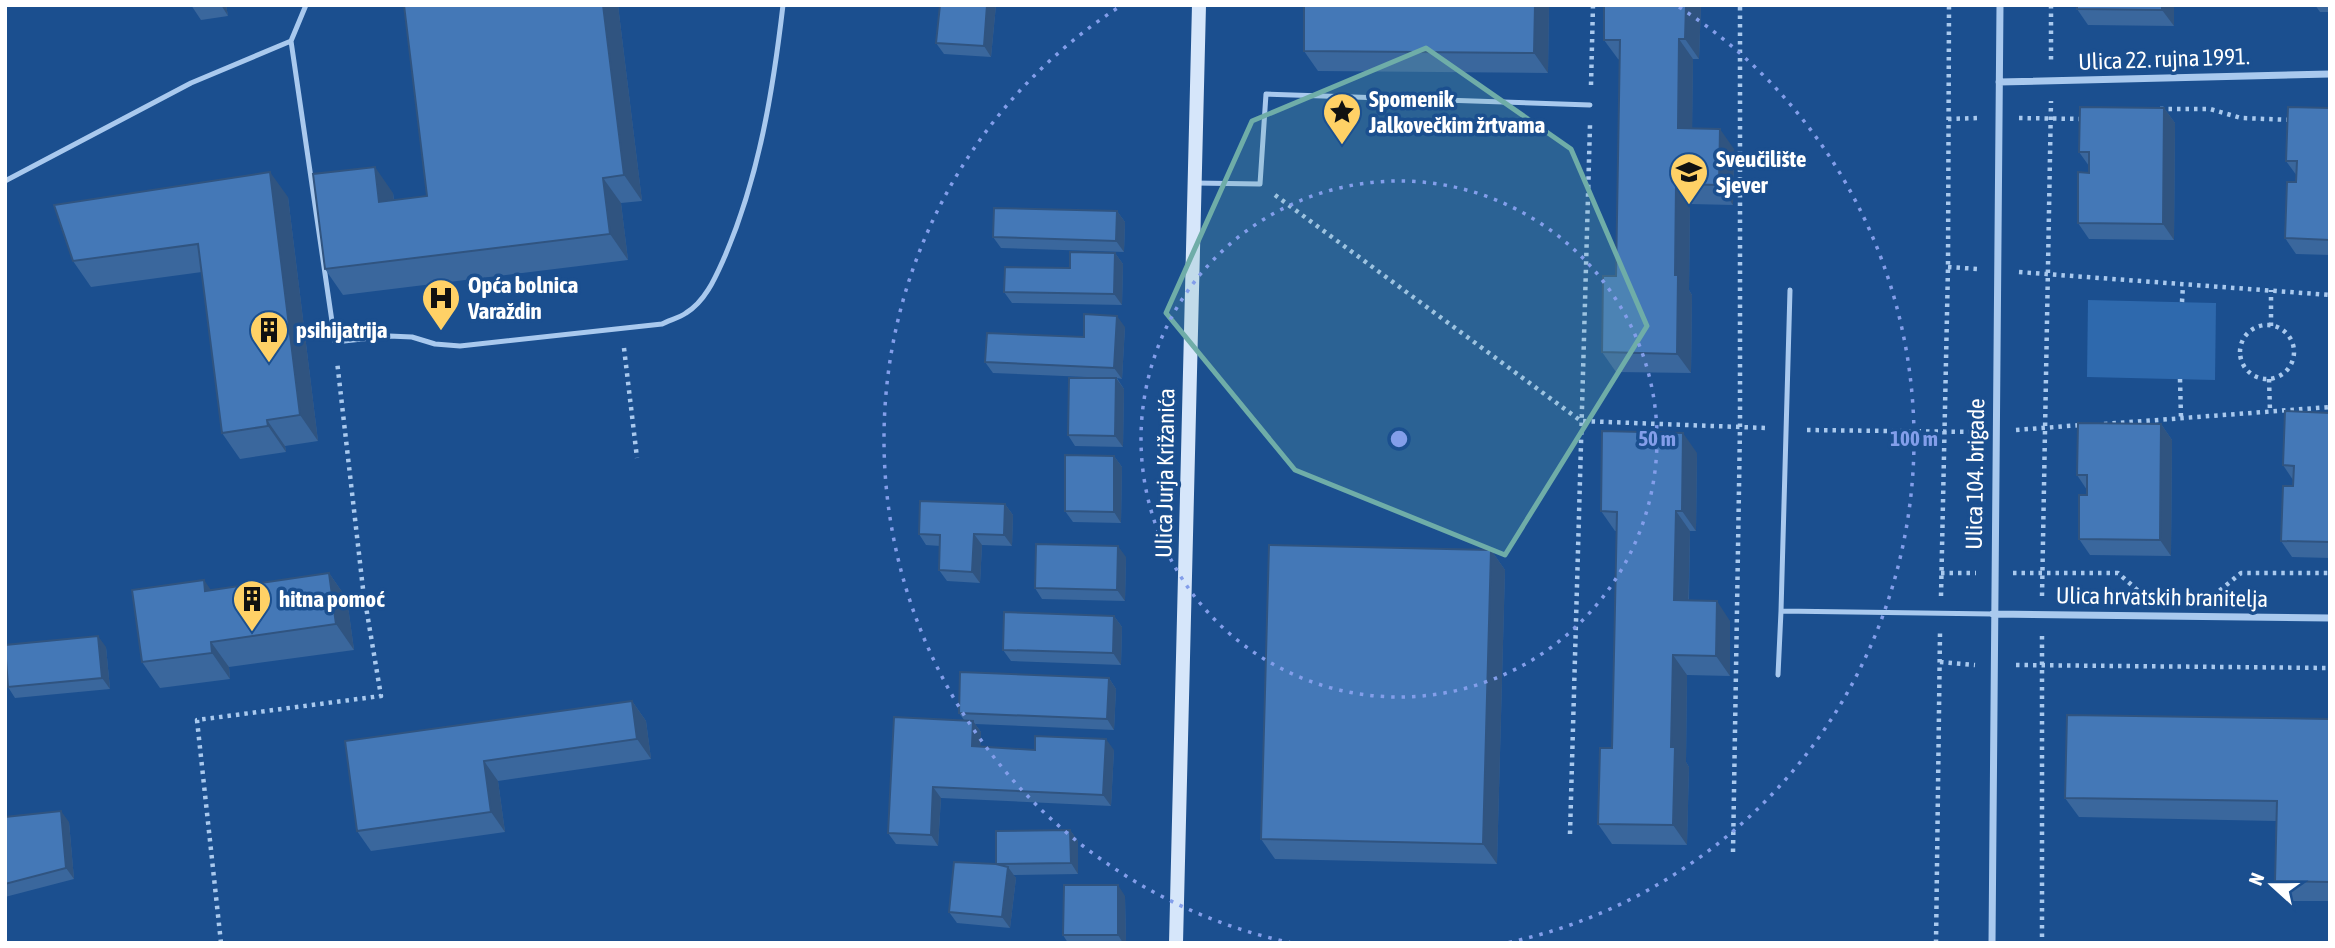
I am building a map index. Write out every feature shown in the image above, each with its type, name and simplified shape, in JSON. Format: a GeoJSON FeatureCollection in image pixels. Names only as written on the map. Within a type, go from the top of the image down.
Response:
{"type":"FeatureCollection","features":[{"type":"Feature","properties":{"kind":"street","name":"Ulica Jurja Križanića"},"geometry":{"type":"LineString","coordinates":[[1176,943],[1199,5]]}},
{"type":"Feature","properties":{"kind":"street","name":"Ulica 104. brigade"},"geometry":{"type":"LineString","coordinates":[[1992,943],[2000,5]]}},
{"type":"Feature","properties":{"kind":"street","name":"Ulica 22. rujna 1991."},"geometry":{"type":"LineString","coordinates":[[1999,82],[2330,74]]}},
{"type":"Feature","properties":{"kind":"street","name":"Ulica hrvatskih branitelja"},"geometry":{"type":"LineString","coordinates":[[1993,614],[2330,618]]}},
{"type":"Feature","properties":{"kind":"lane"},"geometry":{"type":"LineString","coordinates":[[306,5],[291,41],[335,342],[389,336],[412,337],[435,344],[460,346],[662,324],[686,313],[712,285],[739,223],[760,151],[776,63],[783,5]]}},
{"type":"Feature","properties":{"kind":"lane"},"geometry":{"type":"LineString","coordinates":[[5,181],[191,83],[291,41]]}},
{"type":"Feature","properties":{"kind":"lane"},"geometry":{"type":"LineString","coordinates":[[1194,183],[1260,184],[1266,94],[1590,105]]}},
{"type":"Feature","properties":{"kind":"lane"},"geometry":{"type":"LineString","coordinates":[[1778,675],[1790,290]]}},
{"type":"Feature","properties":{"kind":"lane"},"geometry":{"type":"LineString","coordinates":[[1782,611],[1993,614]]}},
{"type":"Feature","properties":{"kind":"path"},"geometry":{"type":"LineString","coordinates":[[1570,834],[1593,5]]}},
{"type":"Feature","properties":{"kind":"path"},"geometry":{"type":"LineString","coordinates":[[1733,852],[1740,427],[1741,5]]}},
{"type":"Feature","properties":{"kind":"path"},"geometry":{"type":"LineString","coordinates":[[1936,943],[1948,267],[1949,5]]}},
{"type":"Feature","properties":{"kind":"path"},"geometry":{"type":"LineString","coordinates":[[2042,943],[2042,614],[2051,5]]}},
{"type":"Feature","properties":{"kind":"path"},"geometry":{"type":"LineString","coordinates":[[2152,112],[2162,108],[2210,109],[2241,118],[2304,120]]}},
{"type":"Feature","properties":{"kind":"path"},"geometry":{"type":"LineString","coordinates":[[1948,119],[2091,119]]}},
{"type":"Feature","properties":{"kind":"path"},"geometry":{"type":"LineString","coordinates":[[1260,184],[1581,421],[1943,433],[2087,425]]}},
{"type":"Feature","properties":{"kind":"path"},"geometry":{"type":"LineString","coordinates":[[1948,267],[2330,295]]}},
{"type":"Feature","properties":{"kind":"path"},"geometry":{"type":"LineString","coordinates":[[2182,302],[2183,285]]}},
{"type":"Feature","properties":{"kind":"path"},"geometry":{"type":"LineString","coordinates":[[2271,326],[2272,290]]}},
{"type":"Feature","properties":{"kind":"path"},"geometry":{"type":"LineString","coordinates":[[2271,326],[2287,334],[2293,343],[2292,364],[2286,372],[2269,379],[2258,378],[2250,373],[2243,363],[2242,343],[2254,329],[2271,326]]}},
{"type":"Feature","properties":{"kind":"path"},"geometry":{"type":"LineString","coordinates":[[622,328],[637,458]]}},
{"type":"Feature","properties":{"kind":"path"},"geometry":{"type":"LineString","coordinates":[[220,943],[197,720],[381,696],[363,589],[335,342]]}},
{"type":"Feature","properties":{"kind":"path"},"geometry":{"type":"LineString","coordinates":[[2180,379],[2181,418]]}},
{"type":"Feature","properties":{"kind":"path"},"geometry":{"type":"LineString","coordinates":[[2269,379],[2270,411]]}},
{"type":"Feature","properties":{"kind":"path"},"geometry":{"type":"LineString","coordinates":[[2100,424],[2330,407]]}},
{"type":"Feature","properties":{"kind":"path"},"geometry":{"type":"LineString","coordinates":[[1941,573],[2118,573],[2147,599]]}},
{"type":"Feature","properties":{"kind":"path"},"geometry":{"type":"LineString","coordinates":[[2212,597],[2241,573],[2330,573]]}},
{"type":"Feature","properties":{"kind":"path"},"geometry":{"type":"LineString","coordinates":[[1940,662],[1993,666],[2330,668]]}},
{"type":"Feature","properties":{"kind":"highlighted area"},"geometry":{"type":"Polygon","coordinates":[[[1426,48],[1571,149],[1647,326],[1505,555],[1295,470],[1166,313],[1252,121],[1426,48]]]}},
{"type":"Feature","properties":{"kind":"shaded area"},"geometry":{"type":"Polygon","coordinates":[[[2088,300],[2216,303],[2215,380],[2087,377],[2088,300]]]}},
{"type":"Feature","properties":{"kind":"building"},"geometry":{"type":"Polygon","coordinates":[[[404,5],[603,5],[624,175],[603,178],[610,234],[325,269],[313,174],[375,167],[379,202],[427,196],[404,5]]]}},
{"type":"Feature","properties":{"kind":"building"},"geometry":{"type":"Polygon","coordinates":[[[940,5],[987,5],[984,46],[936,43],[940,5]]]}},
{"type":"Feature","properties":{"kind":"building"},"geometry":{"type":"Polygon","coordinates":[[[1304,5],[1535,5],[1534,53],[1304,51],[1304,5]]]}},
{"type":"Feature","properties":{"kind":"building"},"geometry":{"type":"Polygon","coordinates":[[[1604,5],[1686,5],[1685,39],[1679,39],[1678,128],[1720,129],[1719,185],[1676,184],[1677,354],[1602,352],[1603,276],[1616,276],[1620,40],[1604,40],[1604,5]]]}},
{"type":"Feature","properties":{"kind":"building"},"geometry":{"type":"Polygon","coordinates":[[[2077,5],[2162,5],[2162,10],[2077,9],[2077,5]]]}},
{"type":"Feature","properties":{"kind":"building"},"geometry":{"type":"Polygon","coordinates":[[[2080,107],[2164,108],[2163,224],[2078,223],[2078,172],[2089,173],[2089,152],[2079,152],[2080,107]]]}},
{"type":"Feature","properties":{"kind":"building"},"geometry":{"type":"Polygon","coordinates":[[[2288,107],[2330,108],[2330,240],[2285,238],[2287,182],[2296,182],[2297,161],[2286,161],[2288,107]]]}},
{"type":"Feature","properties":{"kind":"building","name":"psihijatrija"},"geometry":{"type":"Polygon","coordinates":[[[270,172],[300,415],[267,420],[268,426],[222,433],[198,244],[73,261],[54,205],[270,172]]]}},
{"type":"Feature","properties":{"kind":"building"},"geometry":{"type":"Polygon","coordinates":[[[994,208],[1117,211],[1116,241],[993,237],[994,208]]]}},
{"type":"Feature","properties":{"kind":"building"},"geometry":{"type":"Polygon","coordinates":[[[1070,252],[1115,253],[1114,294],[1004,292],[1005,267],[1070,268],[1070,252]]]}},
{"type":"Feature","properties":{"kind":"building"},"geometry":{"type":"Polygon","coordinates":[[[1084,314],[1117,316],[1114,368],[985,362],[987,333],[1084,337],[1084,314]]]}},
{"type":"Feature","properties":{"kind":"building"},"geometry":{"type":"Polygon","coordinates":[[[1069,378],[1116,378],[1115,436],[1068,435],[1069,378]]]}},
{"type":"Feature","properties":{"kind":"building"},"geometry":{"type":"Polygon","coordinates":[[[2285,411],[2330,413],[2330,542],[2281,541],[2283,486],[2293,486],[2294,466],[2283,465],[2285,411]]]}},
{"type":"Feature","properties":{"kind":"building"},"geometry":{"type":"Polygon","coordinates":[[[2078,423],[2161,424],[2160,540],[2079,539],[2079,495],[2087,495],[2087,475],[2077,475],[2078,423]]]}},
{"type":"Feature","properties":{"kind":"building"},"geometry":{"type":"Polygon","coordinates":[[[1602,431],[1683,433],[1682,511],[1676,511],[1674,600],[1717,601],[1716,656],[1673,655],[1673,825],[1598,824],[1600,748],[1612,748],[1617,512],[1601,511],[1602,431]]]}},
{"type":"Feature","properties":{"kind":"building"},"geometry":{"type":"Polygon","coordinates":[[[1065,455],[1114,456],[1114,512],[1065,511],[1065,455]]]}},
{"type":"Feature","properties":{"kind":"building"},"geometry":{"type":"Polygon","coordinates":[[[920,501],[1005,504],[1004,535],[974,534],[972,572],[939,570],[940,535],[919,534],[920,501]]]}},
{"type":"Feature","properties":{"kind":"building"},"geometry":{"type":"Polygon","coordinates":[[[1036,544],[1118,546],[1117,590],[1035,588],[1036,544]]]}},
{"type":"Feature","properties":{"kind":"building"},"geometry":{"type":"Polygon","coordinates":[[[1269,545],[1491,550],[1483,844],[1261,839],[1269,545]]]}},
{"type":"Feature","properties":{"kind":"building"},"geometry":{"type":"Polygon","coordinates":[[[329,573],[336,624],[211,642],[212,653],[142,662],[132,590],[204,580],[205,591],[329,573]]]}},
{"type":"Feature","properties":{"kind":"building"},"geometry":{"type":"Polygon","coordinates":[[[1004,612],[1114,616],[1113,653],[1003,650],[1004,612]]]}},
{"type":"Feature","properties":{"kind":"building"},"geometry":{"type":"Polygon","coordinates":[[[98,636],[102,678],[8,687],[5,645],[98,636]]]}},
{"type":"Feature","properties":{"kind":"building"},"geometry":{"type":"Polygon","coordinates":[[[960,672],[1109,678],[1107,719],[959,713],[960,672]]]}},
{"type":"Feature","properties":{"kind":"building"},"geometry":{"type":"Polygon","coordinates":[[[632,701],[637,739],[484,761],[491,812],[357,831],[345,741],[632,701]]]}},
{"type":"Feature","properties":{"kind":"building"},"geometry":{"type":"Polygon","coordinates":[[[2067,715],[2330,719],[2330,882],[2275,881],[2277,801],[2065,798],[2067,715]]]}},
{"type":"Feature","properties":{"kind":"building"},"geometry":{"type":"Polygon","coordinates":[[[894,717],[973,721],[972,746],[1035,750],[1035,736],[1106,739],[1103,795],[933,787],[931,835],[888,833],[894,717]]]}},
{"type":"Feature","properties":{"kind":"building"},"geometry":{"type":"Polygon","coordinates":[[[61,811],[66,868],[5,884],[5,817],[61,811]]]}},
{"type":"Feature","properties":{"kind":"building"},"geometry":{"type":"Polygon","coordinates":[[[1070,830],[1071,863],[996,864],[996,831],[1070,830]]]}},
{"type":"Feature","properties":{"kind":"building"},"geometry":{"type":"Polygon","coordinates":[[[954,862],[1008,867],[1002,917],[949,912],[954,862]]]}},
{"type":"Feature","properties":{"kind":"building"},"geometry":{"type":"Polygon","coordinates":[[[1064,885],[1118,885],[1118,935],[1063,935],[1064,885]]]}},
{"type":"Feature","properties":{"kind":"place","name":"Spomenik Jalkovečkim žrtvama"},"geometry":{"type":"Point","coordinates":[1342,146]}},
{"type":"Feature","properties":{"kind":"place","name":"Sveučilište Sjever"},"geometry":{"type":"Point","coordinates":[1689,206]}},
{"type":"Feature","properties":{"kind":"place","name":"Opća bolnica Varaždin"},"geometry":{"type":"Point","coordinates":[441,332]}},
{"type":"Feature","properties":{"kind":"place","name":"psihijatrija"},"geometry":{"type":"Point","coordinates":[269,364]}},
{"type":"Feature","properties":{"kind":"place","name":"hitna pomoć"},"geometry":{"type":"Point","coordinates":[252,633]}}]}
